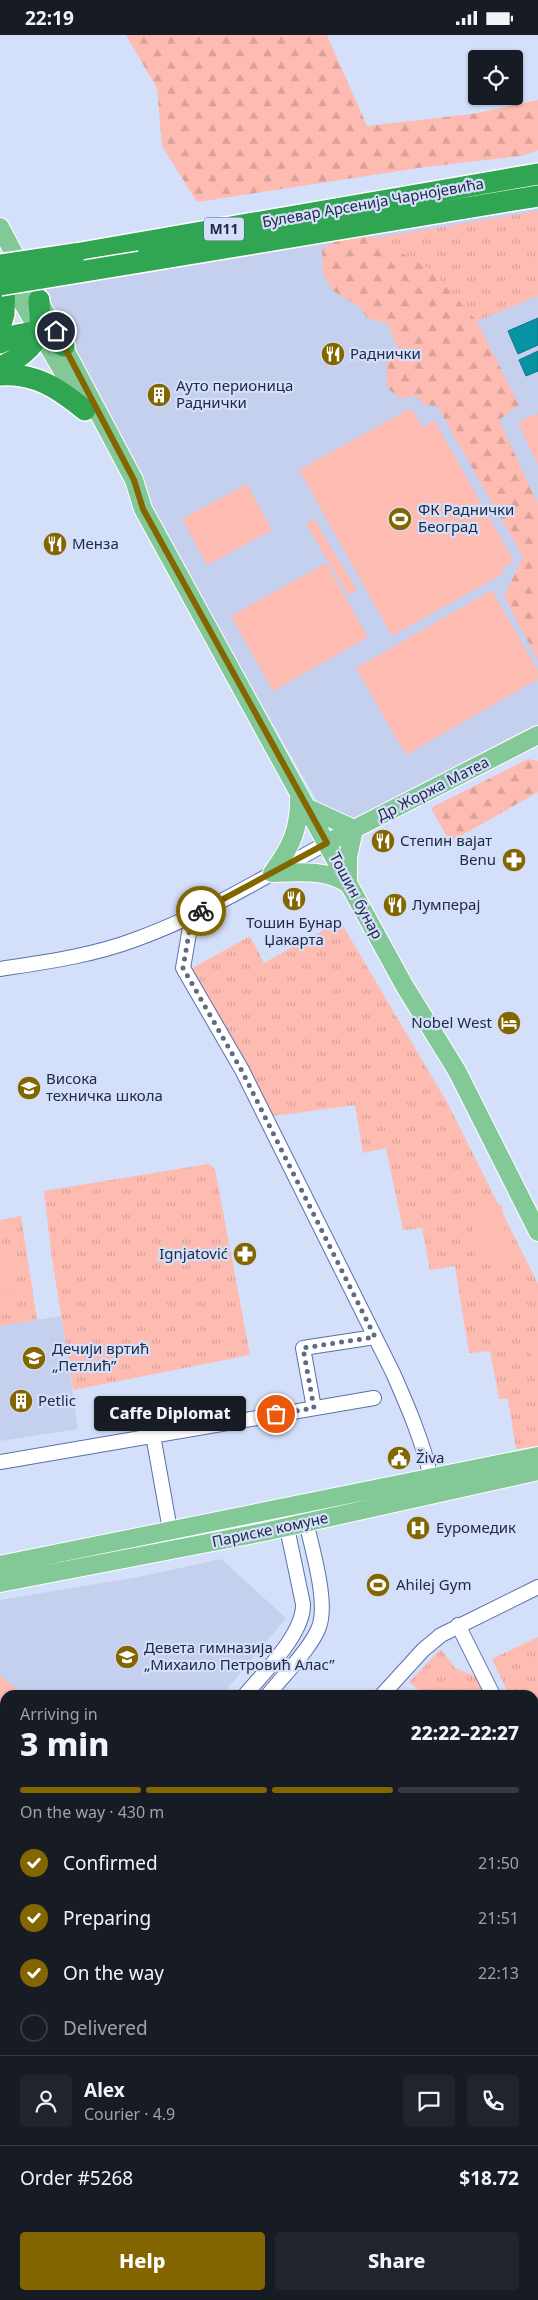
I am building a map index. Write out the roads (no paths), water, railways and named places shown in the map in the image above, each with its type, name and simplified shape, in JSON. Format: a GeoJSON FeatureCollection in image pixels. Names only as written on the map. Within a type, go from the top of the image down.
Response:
{"type":"FeatureCollection","features":[{"type":"Feature","properties":{"kind":"highway","name":"Булевар Арсенија Чарнојевића"},"geometry":{"type":"LineString","coordinates":[[1,272],[182,237],[538,174]]}},
{"type":"Feature","properties":{"kind":"highway","name":"Булевар Арсенија Чарнојевића"},"geometry":{"type":"LineString","coordinates":[[1,272],[369,226],[538,196]]}},
{"type":"Feature","properties":{"kind":"highway"},"geometry":{"type":"LineString","coordinates":[[0,327],[5,298],[1,272]]}},
{"type":"Feature","properties":{"kind":"highway"},"geometry":{"type":"LineString","coordinates":[[0,367],[14,361],[25,352],[39,331],[39,300]]}},
{"type":"Feature","properties":{"kind":"highway"},"geometry":{"type":"LineString","coordinates":[[0,343],[17,335],[39,331],[64,346]]}},
{"type":"Feature","properties":{"kind":"highway"},"geometry":{"type":"LineString","coordinates":[[0,375],[18,374],[40,380],[63,393],[85,410]]}},
{"type":"Feature","properties":{"kind":"main road","name":"Тошин бунар"},"geometry":{"type":"LineString","coordinates":[[0,227],[134,480],[143,509],[404,985],[457,1071],[538,1232]]}},
{"type":"Feature","properties":{"kind":"main road","name":"Тошин бунар"},"geometry":{"type":"LineString","coordinates":[[1,272],[39,331],[85,410],[124,486],[134,501],[143,509]]}},
{"type":"Feature","properties":{"kind":"main road","name":"Др Жоржа Матеа"},"geometry":{"type":"LineString","coordinates":[[327,843],[538,735]]}},
{"type":"Feature","properties":{"kind":"main road"},"geometry":{"type":"LineString","coordinates":[[304,801],[354,829],[348,857],[348,884],[335,877],[315,873],[272,873],[289,849],[296,833],[304,801]]}},
{"type":"Feature","properties":{"kind":"main road","name":"Париске комуне"},"geometry":{"type":"LineString","coordinates":[[0,1565],[538,1456]]}},
{"type":"Feature","properties":{"kind":"main road","name":"Париске комуне"},"geometry":{"type":"LineString","coordinates":[[0,1583],[306,1523],[538,1471]]}},
{"type":"Feature","properties":{"kind":"street"},"geometry":{"type":"LineString","coordinates":[[0,969],[57,960],[134,940],[192,916],[327,843]]}},
{"type":"Feature","properties":{"kind":"street"},"geometry":{"type":"LineString","coordinates":[[192,916],[183,968],[251,1089],[375,1337],[408,1407],[431,1478]]}},
{"type":"Feature","properties":{"kind":"street"},"geometry":{"type":"LineString","coordinates":[[314,1408],[303,1348],[375,1337]]}},
{"type":"Feature","properties":{"kind":"street"},"geometry":{"type":"LineString","coordinates":[[0,1462],[374,1398]]}},
{"type":"Feature","properties":{"kind":"street"},"geometry":{"type":"LineString","coordinates":[[154,1435],[170,1530]]}},
{"type":"Feature","properties":{"kind":"street"},"geometry":{"type":"LineString","coordinates":[[272,1690],[314,1637],[322,1617],[320,1591],[303,1505]]}},
{"type":"Feature","properties":{"kind":"street"},"geometry":{"type":"LineString","coordinates":[[249,1690],[296,1631],[302,1617],[303,1604],[283,1509]]}},
{"type":"Feature","properties":{"kind":"street"},"geometry":{"type":"LineString","coordinates":[[387,1690],[429,1644],[458,1625],[538,1587]]}},
{"type":"Feature","properties":{"kind":"street"},"geometry":{"type":"LineString","coordinates":[[458,1625],[490,1690]]}},
{"type":"Feature","properties":{"kind":"water"},"geometry":{"type":"Polygon","coordinates":[[[538,318],[538,345],[518,354],[508,331],[538,318]]]}},
{"type":"Feature","properties":{"kind":"water"},"geometry":{"type":"Polygon","coordinates":[[[538,351],[538,371],[526,376],[519,360],[538,351]]]}},
{"type":"Feature","properties":{"kind":"place","name":"Раднички"},"geometry":{"type":"Point","coordinates":[333,354]}},
{"type":"Feature","properties":{"kind":"place","name":"Ауто перионица Раднички"},"geometry":{"type":"Point","coordinates":[159,395]}},
{"type":"Feature","properties":{"kind":"place","name":"ФК Раднички Београд"},"geometry":{"type":"Point","coordinates":[400,519]}},
{"type":"Feature","properties":{"kind":"place","name":"Менза"},"geometry":{"type":"Point","coordinates":[55,544]}},
{"type":"Feature","properties":{"kind":"place","name":"Степин вајат"},"geometry":{"type":"Point","coordinates":[383,841]}},
{"type":"Feature","properties":{"kind":"place","name":"Benu"},"geometry":{"type":"Point","coordinates":[514,860]}},
{"type":"Feature","properties":{"kind":"place","name":"Тошин Бунар Џакарта"},"geometry":{"type":"Point","coordinates":[294,899]}},
{"type":"Feature","properties":{"kind":"place","name":"Лумперај"},"geometry":{"type":"Point","coordinates":[395,905]}},
{"type":"Feature","properties":{"kind":"place","name":"Nobel West"},"geometry":{"type":"Point","coordinates":[509,1023]}},
{"type":"Feature","properties":{"kind":"place","name":"Висока техничка школа"},"geometry":{"type":"Point","coordinates":[29,1088]}},
{"type":"Feature","properties":{"kind":"place","name":"Ignjatović"},"geometry":{"type":"Point","coordinates":[245,1254]}},
{"type":"Feature","properties":{"kind":"place","name":"Дечији вртић „Петлић”"},"geometry":{"type":"Point","coordinates":[34,1358]}},
{"type":"Feature","properties":{"kind":"place","name":"Petlic"},"geometry":{"type":"Point","coordinates":[21,1401]}},
{"type":"Feature","properties":{"kind":"place","name":"Caffe Diplomat"},"geometry":{"type":"Point","coordinates":[276,1414]}},
{"type":"Feature","properties":{"kind":"place","name":"Živa"},"geometry":{"type":"Point","coordinates":[399,1458]}},
{"type":"Feature","properties":{"kind":"place","name":"Еуромедик"},"geometry":{"type":"Point","coordinates":[418,1528]}},
{"type":"Feature","properties":{"kind":"place","name":"Ahilej Gym"},"geometry":{"type":"Point","coordinates":[378,1585]}},
{"type":"Feature","properties":{"kind":"place","name":"Девета гимназија „Михаило Петровић Алас”"},"geometry":{"type":"Point","coordinates":[127,1657]}}]}
